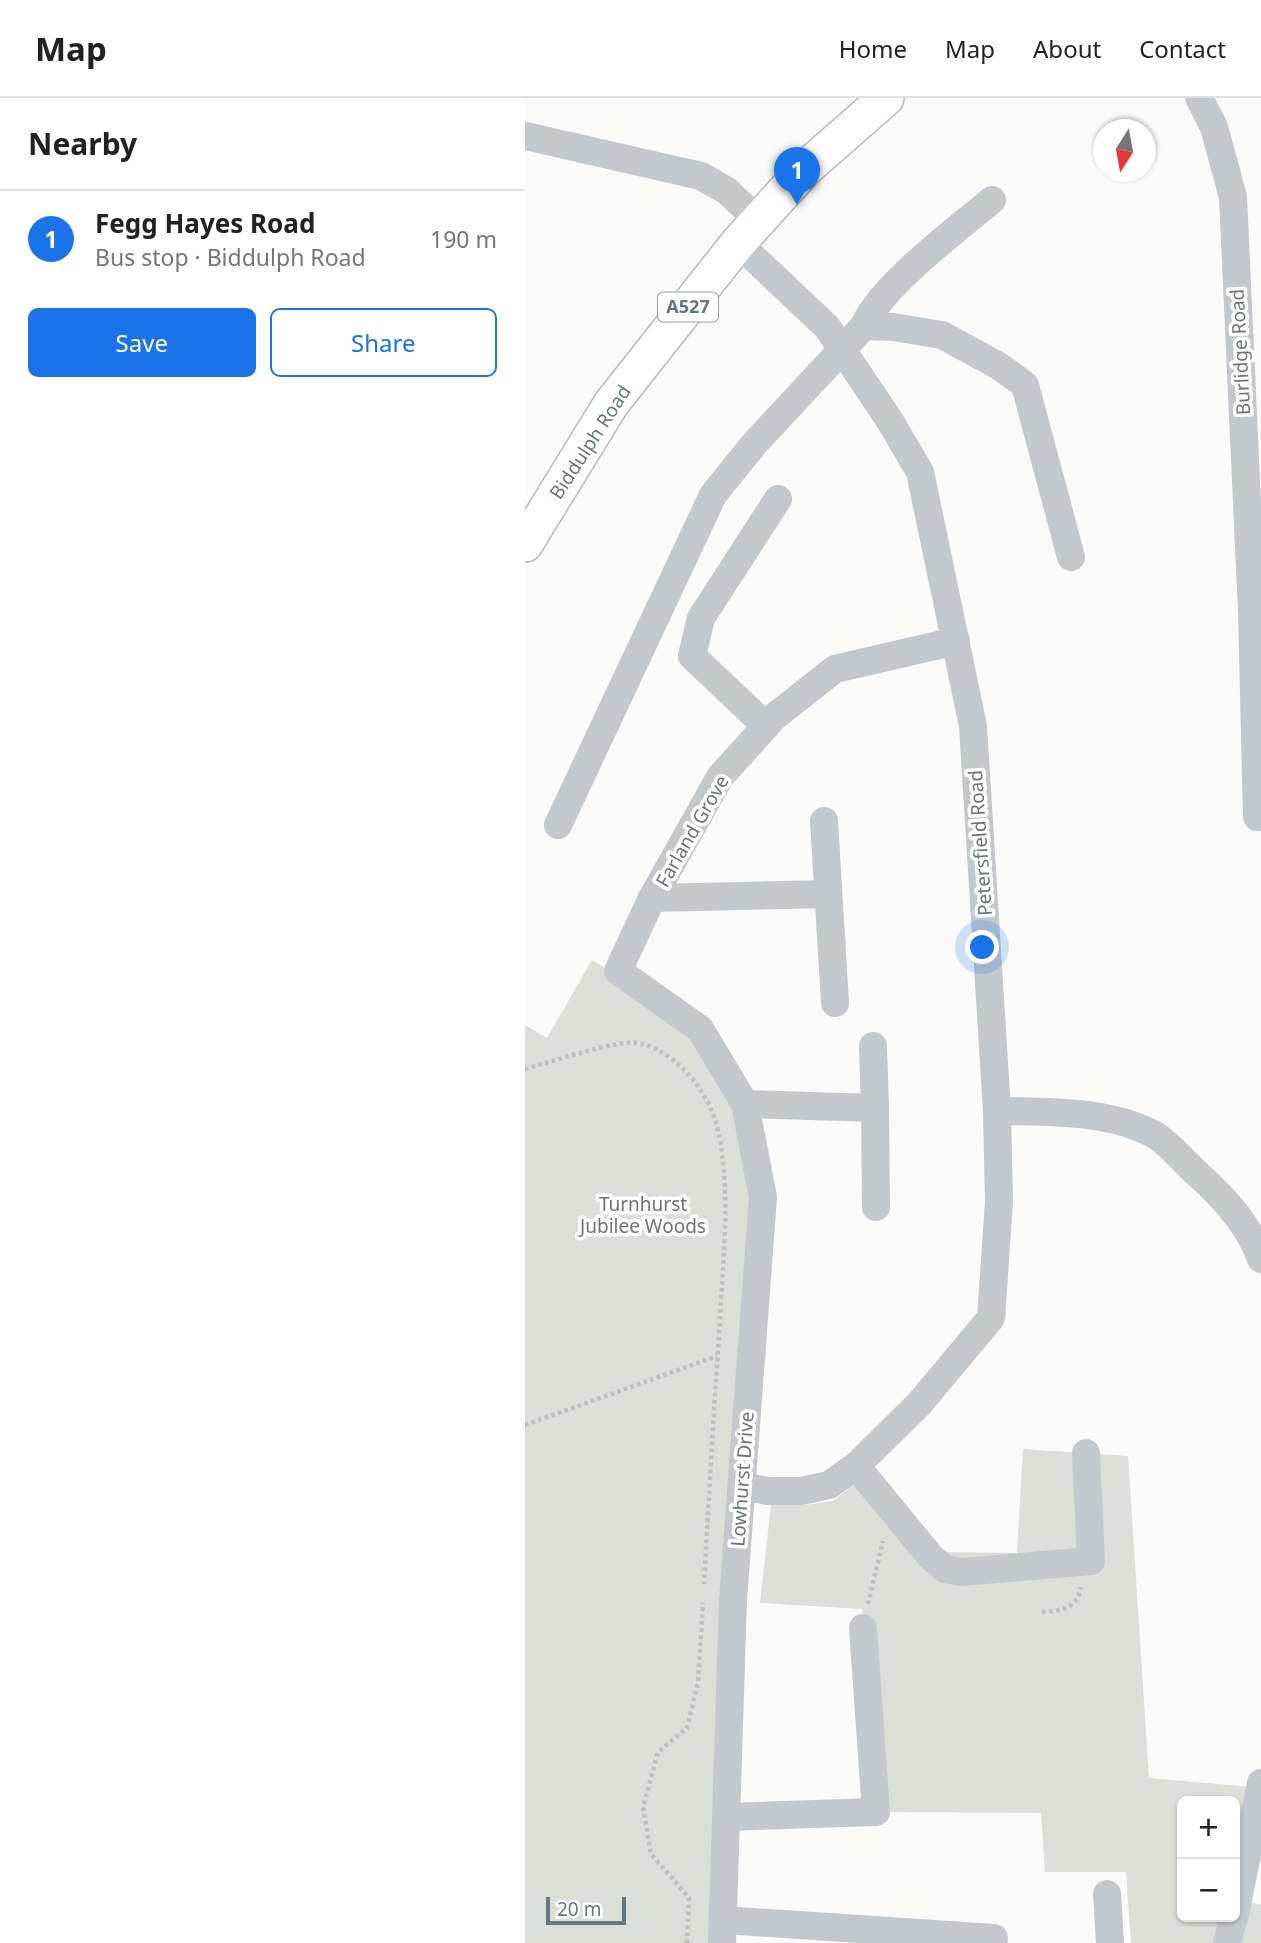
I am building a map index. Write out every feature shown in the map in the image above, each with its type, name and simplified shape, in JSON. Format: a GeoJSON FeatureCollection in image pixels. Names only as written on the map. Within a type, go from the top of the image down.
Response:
{"type":"FeatureCollection","features":[{"type":"Feature","properties":{"kind":"main road","name":"Biddulph Road"},"geometry":{"type":"LineString","coordinates":[[525,544],[611,404],[747,231],[805,169],[886,98]]}},
{"type":"Feature","properties":{"kind":"street","name":"Burlidge Road"},"geometry":{"type":"LineString","coordinates":[[1199,98],[1214,127],[1233,197],[1256,612],[1257,817]]}},
{"type":"Feature","properties":{"kind":"street","name":"Petersfield Road"},"geometry":{"type":"LineString","coordinates":[[525,136],[701,176],[727,191],[747,231],[843,347],[920,472],[973,726],[997,1111],[999,1202],[991,1318],[919,1404],[856,1466],[829,1485],[801,1491],[768,1491],[742,1486]]}},
{"type":"Feature","properties":{"kind":"street"},"geometry":{"type":"LineString","coordinates":[[558,825],[713,495],[754,444],[864,326],[869,314],[914,266],[992,200]]}},
{"type":"Feature","properties":{"kind":"street"},"geometry":{"type":"LineString","coordinates":[[864,326],[893,327],[942,335],[999,366],[1025,385],[1071,557]]}},
{"type":"Feature","properties":{"kind":"street"},"geometry":{"type":"LineString","coordinates":[[766,726],[692,656],[701,618],[778,499]]}},
{"type":"Feature","properties":{"kind":"street","name":"Farland Grove"},"geometry":{"type":"LineString","coordinates":[[700,1028],[618,971],[652,898],[720,777],[774,717],[835,669],[956,641]]}},
{"type":"Feature","properties":{"kind":"street"},"geometry":{"type":"LineString","coordinates":[[824,821],[835,1003]]}},
{"type":"Feature","properties":{"kind":"street"},"geometry":{"type":"LineString","coordinates":[[652,898],[828,894]]}},
{"type":"Feature","properties":{"kind":"street","name":"Lowhurst Drive"},"geometry":{"type":"LineString","coordinates":[[700,1028],[745,1104],[763,1197],[733,1600],[723,1932]]}},
{"type":"Feature","properties":{"kind":"street"},"geometry":{"type":"LineString","coordinates":[[873,1046],[876,1208]]}},
{"type":"Feature","properties":{"kind":"street"},"geometry":{"type":"LineString","coordinates":[[745,1104],[874,1108]]}},
{"type":"Feature","properties":{"kind":"street"},"geometry":{"type":"LineString","coordinates":[[997,1111],[1086,1115],[1122,1122],[1156,1136],[1228,1202],[1257,1247],[1261,1259]]}},
{"type":"Feature","properties":{"kind":"street"},"geometry":{"type":"LineString","coordinates":[[856,1466],[930,1556],[945,1569],[962,1572],[1091,1561],[1087,1453]]}},
{"type":"Feature","properties":{"kind":"street"},"geometry":{"type":"LineString","coordinates":[[726,1817],[876,1812],[863,1628]]}},
{"type":"Feature","properties":{"kind":"street"},"geometry":{"type":"LineString","coordinates":[[1240,1890],[1261,1783]]}},
{"type":"Feature","properties":{"kind":"street"},"geometry":{"type":"LineString","coordinates":[[1107,1894],[1110,1943]]}},
{"type":"Feature","properties":{"kind":"street"},"geometry":{"type":"LineString","coordinates":[[1227,1943],[1233,1922]]}},
{"type":"Feature","properties":{"kind":"street"},"geometry":{"type":"LineString","coordinates":[[723,1932],[994,1938]]}},
{"type":"Feature","properties":{"kind":"path"},"geometry":{"type":"LineString","coordinates":[[525,1069],[598,1049],[637,1042],[674,1059],[695,1081],[716,1122],[726,1217],[704,1587]]}},
{"type":"Feature","properties":{"kind":"path"},"geometry":{"type":"LineString","coordinates":[[525,1425],[717,1356]]}},
{"type":"Feature","properties":{"kind":"path"},"geometry":{"type":"LineString","coordinates":[[863,1628],[890,1509]]}},
{"type":"Feature","properties":{"kind":"path"},"geometry":{"type":"LineString","coordinates":[[1042,1612],[1066,1609],[1075,1604],[1082,1589],[1078,1562]]}},
{"type":"Feature","properties":{"kind":"path"},"geometry":{"type":"LineString","coordinates":[[687,1943],[689,1898],[651,1854],[643,1807],[658,1752],[687,1728],[698,1683],[703,1601]]}},
{"type":"Feature","properties":{"kind":"green space","name":"Turnhurst Jubilee Woods"},"geometry":{"type":"Polygon","coordinates":[[[592,960],[700,1029],[745,1104],[763,1197],[722,1943],[525,1943],[525,1025],[547,1038],[592,960]]]}},
{"type":"Feature","properties":{"kind":"green space"},"geometry":{"type":"Polygon","coordinates":[[[1023,1449],[1128,1456],[1149,1778],[1251,1787],[1240,1837],[1240,1796],[1177,1796],[1177,1922],[1221,1922],[1215,1943],[1131,1943],[1126,1872],[1045,1872],[1041,1813],[876,1812],[862,1609],[760,1603],[771,1505],[805,1505],[833,1501],[864,1477],[944,1552],[1017,1553],[1023,1449]]]}},
{"type":"Feature","properties":{"kind":"green space"},"geometry":{"type":"Polygon","coordinates":[[[1240,1900],[1261,1905],[1261,1943],[1227,1943],[1232,1922],[1240,1922],[1240,1900]]]}},
{"type":"Feature","properties":{"kind":"place","name":"Fegg Hayes Road"},"geometry":{"type":"Point","coordinates":[797,205]}}]}
